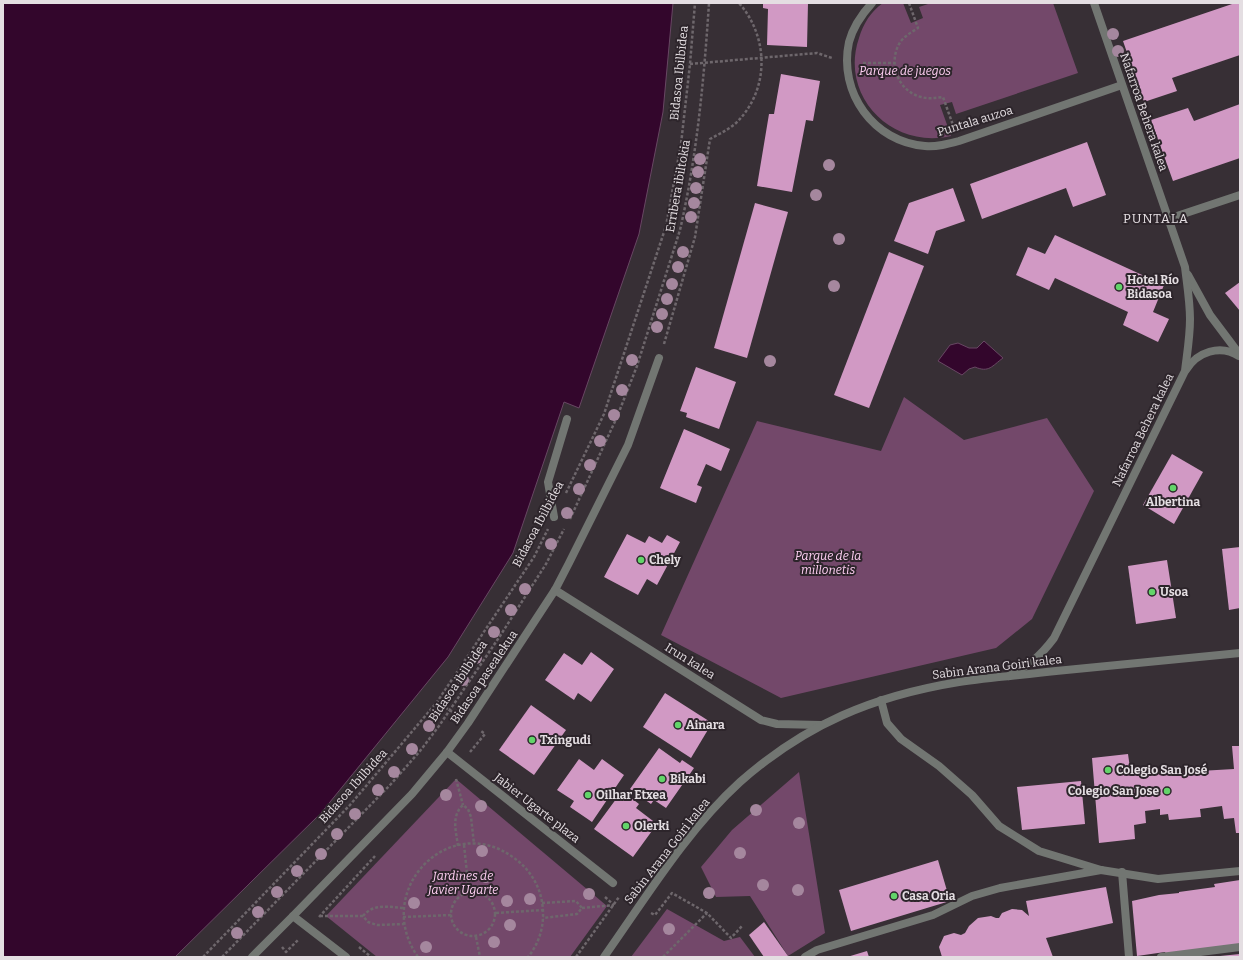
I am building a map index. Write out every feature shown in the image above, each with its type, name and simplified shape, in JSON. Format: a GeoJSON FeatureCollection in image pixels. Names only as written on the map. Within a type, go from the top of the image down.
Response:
{"type":"FeatureCollection","features":[{"type":"Feature","properties":{"kind":"street","name":"Puntala auzoa"},"geometry":{"type":"LineString","coordinates":[[872,3],[863,12],[855,26],[849,42],[847,63],[848,75],[852,90],[859,106],[868,118],[881,130],[910,144],[926,146],[943,145],[959,141],[1122,85]]}},
{"type":"Feature","properties":{"kind":"street","name":"Nafarroa Behera kalea"},"geometry":{"type":"LineString","coordinates":[[1008,676],[1033,662],[1044,652],[1054,638],[1185,372],[1189,345],[1190,319],[1184,267],[1094,3]]}},
{"type":"Feature","properties":{"kind":"street"},"geometry":{"type":"LineString","coordinates":[[1168,219],[1240,195]]}},
{"type":"Feature","properties":{"kind":"street"},"geometry":{"type":"LineString","coordinates":[[1184,267],[1210,315],[1240,356]]}},
{"type":"Feature","properties":{"kind":"street"},"geometry":{"type":"LineString","coordinates":[[1185,372],[1195,358],[1210,351],[1227,351],[1240,356]]}},
{"type":"Feature","properties":{"kind":"street","name":"Bidasoa pasealekua"},"geometry":{"type":"LineString","coordinates":[[252,957],[412,794],[447,752],[468,723],[555,590],[628,444],[659,358]]}},
{"type":"Feature","properties":{"kind":"street"},"geometry":{"type":"LineString","coordinates":[[554,517],[548,482],[567,419]]}},
{"type":"Feature","properties":{"kind":"street","name":"Irun kalea"},"geometry":{"type":"LineString","coordinates":[[555,590],[761,720],[777,724],[822,725]]}},
{"type":"Feature","properties":{"kind":"street","name":"Sabin Arana Goiri kalea"},"geometry":{"type":"LineString","coordinates":[[604,957],[688,839],[720,803],[740,783],[766,761],[794,741],[822,725],[881,700],[960,682],[1240,653]]}},
{"type":"Feature","properties":{"kind":"street"},"geometry":{"type":"LineString","coordinates":[[881,700],[887,723],[901,739],[939,766],[972,795],[999,826],[1039,850],[1100,870],[1122,872],[1158,879],[1240,871]]}},
{"type":"Feature","properties":{"kind":"street","name":"Jabier Ugarte plaza"},"geometry":{"type":"LineString","coordinates":[[447,752],[613,883]]}},
{"type":"Feature","properties":{"kind":"street"},"geometry":{"type":"LineString","coordinates":[[805,957],[817,950],[933,915],[972,896],[1000,888],[1100,870]]}},
{"type":"Feature","properties":{"kind":"street"},"geometry":{"type":"LineString","coordinates":[[1122,872],[1129,957]]}},
{"type":"Feature","properties":{"kind":"street"},"geometry":{"type":"LineString","coordinates":[[293,916],[346,957]]}},
{"type":"Feature","properties":{"kind":"street"},"geometry":{"type":"LineString","coordinates":[[1161,957],[1240,947]]}},
{"type":"Feature","properties":{"kind":"path","name":"Bidasoa Ibilbidea"},"geometry":{"type":"LineString","coordinates":[[203,957],[350,805],[437,702],[534,556],[604,414],[666,226],[681,144],[695,3]]}},
{"type":"Feature","properties":{"kind":"path","name":"Erribera ibiltokia"},"geometry":{"type":"LineString","coordinates":[[637,366],[682,223],[695,144],[705,63],[709,3]]}},
{"type":"Feature","properties":{"kind":"path"},"geometry":{"type":"LineString","coordinates":[[659,358],[695,237],[710,139],[730,127],[746,110],[754,97],[759,82],[761,58],[759,37],[753,23],[739,3]]}},
{"type":"Feature","properties":{"kind":"path"},"geometry":{"type":"LineString","coordinates":[[909,3],[918,28],[908,34],[900,42],[894,63],[896,75],[910,92],[920,97],[931,99],[943,97],[959,141]]}},
{"type":"Feature","properties":{"kind":"path"},"geometry":{"type":"LineString","coordinates":[[690,64],[817,53],[847,63],[894,63]]}},
{"type":"Feature","properties":{"kind":"path","name":"Bidasoa ibilbidea"},"geometry":{"type":"LineString","coordinates":[[222,957],[391,784],[420,751],[439,726],[546,564],[575,509],[618,417],[637,366]]}},
{"type":"Feature","properties":{"kind":"path"},"geometry":{"type":"LineString","coordinates":[[458,846],[454,818],[458,810],[463,805],[468,809],[471,817],[474,844]]}},
{"type":"Feature","properties":{"kind":"path"},"geometry":{"type":"LineString","coordinates":[[418,957],[412,949],[407,937],[403,917],[403,908],[410,884],[417,873],[434,856],[458,846],[474,844],[486,845],[509,854],[527,870],[534,880],[542,902],[543,918],[542,930],[538,942],[528,957]]}},
{"type":"Feature","properties":{"kind":"path"},"geometry":{"type":"LineString","coordinates":[[464,845],[469,892]]}},
{"type":"Feature","properties":{"kind":"path"},"geometry":{"type":"LineString","coordinates":[[576,957],[624,891],[613,883]]}},
{"type":"Feature","properties":{"kind":"path"},"geometry":{"type":"LineString","coordinates":[[469,892],[481,893],[488,897],[496,913],[492,927],[487,932],[476,937],[462,934],[456,929],[452,922],[451,915],[453,904],[458,898],[469,892]]}},
{"type":"Feature","properties":{"kind":"path"},"geometry":{"type":"LineString","coordinates":[[641,905],[655,915],[672,892],[707,913],[731,938],[742,926]]}},
{"type":"Feature","properties":{"kind":"path"},"geometry":{"type":"LineString","coordinates":[[542,902],[576,901],[582,908]]}},
{"type":"Feature","properties":{"kind":"path"},"geometry":{"type":"LineString","coordinates":[[543,918],[577,914],[582,908],[614,904]]}},
{"type":"Feature","properties":{"kind":"path"},"geometry":{"type":"LineString","coordinates":[[320,916],[363,916],[369,910],[377,907],[403,908]]}},
{"type":"Feature","properties":{"kind":"path"},"geometry":{"type":"LineString","coordinates":[[496,913],[543,910]]}},
{"type":"Feature","properties":{"kind":"path"},"geometry":{"type":"LineString","coordinates":[[663,957],[707,913]]}},
{"type":"Feature","properties":{"kind":"path"},"geometry":{"type":"LineString","coordinates":[[403,917],[451,915]]}},
{"type":"Feature","properties":{"kind":"path"},"geometry":{"type":"LineString","coordinates":[[363,916],[368,922],[377,925],[404,924]]}},
{"type":"Feature","properties":{"kind":"path"},"geometry":{"type":"LineString","coordinates":[[476,937],[480,957]]}},
{"type":"Feature","properties":{"kind":"green space","name":"Parque de juegos"},"geometry":{"type":"Polygon","coordinates":[[[883,3],[903,3],[911,23],[923,18],[919,7],[931,3],[1053,3],[1078,73],[956,114],[952,102],[940,105],[951,136],[929,138],[909,135],[891,126],[875,114],[864,98],[857,80],[855,59],[859,38],[865,23],[871,14],[883,3]]]}},
{"type":"Feature","properties":{"kind":"green space","name":"Parque de la millonetis"},"geometry":{"type":"Polygon","coordinates":[[[904,397],[964,440],[1047,418],[1094,491],[1032,619],[996,648],[781,698],[661,635],[757,421],[881,451],[904,397]]]}},
{"type":"Feature","properties":{"kind":"green space"},"geometry":{"type":"Polygon","coordinates":[[[799,772],[825,933],[788,956],[750,896],[716,897],[701,867],[732,830],[799,772]]]}},
{"type":"Feature","properties":{"kind":"green space","name":"Jardines de Javier Ugarte"},"geometry":{"type":"Polygon","coordinates":[[[456,779],[607,906],[570,957],[377,957],[326,916],[456,779]]]}},
{"type":"Feature","properties":{"kind":"green space"},"geometry":{"type":"Polygon","coordinates":[[[667,909],[724,941],[740,937],[755,957],[631,957],[667,909]]]}},
{"type":"Feature","properties":{"kind":"shaded area"},"geometry":{"type":"Polygon","coordinates":[[[3,3],[673,3],[663,112],[639,234],[579,408],[564,402],[513,553],[448,657],[321,813],[175,957],[3,957],[3,3]]]}},
{"type":"Feature","properties":{"kind":"shaded area"},"geometry":{"type":"Polygon","coordinates":[[[984,341],[1003,358],[990,368],[980,369],[975,367],[969,369],[962,375],[938,361],[950,345],[958,343],[969,348],[977,348],[984,341]]]}},
{"type":"Feature","properties":{"kind":"building"},"geometry":{"type":"Polygon","coordinates":[[[763,3],[808,3],[807,47],[767,45],[768,9],[763,8],[763,3]]]}},
{"type":"Feature","properties":{"kind":"building"},"geometry":{"type":"Polygon","coordinates":[[[1235,3],[1240,3],[1240,55],[1172,78],[1177,91],[1144,102],[1123,41],[1235,3]]]}},
{"type":"Feature","properties":{"kind":"building"},"geometry":{"type":"Polygon","coordinates":[[[781,74],[820,81],[813,121],[806,120],[792,192],[757,186],[769,114],[774,114],[781,74]]]}},
{"type":"Feature","properties":{"kind":"building"},"geometry":{"type":"Polygon","coordinates":[[[1240,104],[1240,158],[1173,181],[1151,120],[1188,108],[1194,121],[1240,104]]]}},
{"type":"Feature","properties":{"kind":"building"},"geometry":{"type":"Polygon","coordinates":[[[1087,142],[1106,195],[1073,207],[1066,188],[982,219],[970,184],[1087,142]]]}},
{"type":"Feature","properties":{"kind":"building"},"geometry":{"type":"Polygon","coordinates":[[[953,188],[965,221],[936,231],[928,254],[894,241],[909,203],[953,188]]]}},
{"type":"Feature","properties":{"kind":"building"},"geometry":{"type":"Polygon","coordinates":[[[755,203],[788,212],[747,358],[714,348],[755,203]]]}},
{"type":"Feature","properties":{"kind":"building","name":"Hotel Río Bidasoa"},"geometry":{"type":"Polygon","coordinates":[[[1055,235],[1164,285],[1153,312],[1169,319],[1158,342],[1123,325],[1128,312],[1055,278],[1049,290],[1016,275],[1028,247],[1045,254],[1055,235]]]}},
{"type":"Feature","properties":{"kind":"building"},"geometry":{"type":"Polygon","coordinates":[[[889,252],[924,266],[869,408],[834,395],[889,252]]]}},
{"type":"Feature","properties":{"kind":"building"},"geometry":{"type":"Polygon","coordinates":[[[1240,282],[1240,311],[1225,293],[1240,282]]]}},
{"type":"Feature","properties":{"kind":"building"},"geometry":{"type":"Polygon","coordinates":[[[696,367],[736,382],[719,429],[686,417],[687,413],[680,411],[696,367]]]}},
{"type":"Feature","properties":{"kind":"building"},"geometry":{"type":"Polygon","coordinates":[[[684,429],[730,449],[721,471],[706,464],[697,485],[702,487],[696,503],[660,488],[684,429]]]}},
{"type":"Feature","properties":{"kind":"building","name":"Albertina"},"geometry":{"type":"Polygon","coordinates":[[[1172,454],[1203,472],[1174,524],[1143,505],[1172,454]]]}},
{"type":"Feature","properties":{"kind":"building","name":"Chely"},"geometry":{"type":"Polygon","coordinates":[[[627,534],[645,543],[649,536],[662,543],[667,535],[680,542],[657,585],[647,579],[638,595],[604,577],[627,534]]]}},
{"type":"Feature","properties":{"kind":"building"},"geometry":{"type":"Polygon","coordinates":[[[1240,547],[1240,608],[1229,610],[1222,549],[1240,547]]]}},
{"type":"Feature","properties":{"kind":"building","name":"Usoa"},"geometry":{"type":"Polygon","coordinates":[[[1167,560],[1176,618],[1136,624],[1128,566],[1167,560]]]}},
{"type":"Feature","properties":{"kind":"building"},"geometry":{"type":"Polygon","coordinates":[[[591,652],[614,669],[591,702],[578,693],[574,700],[545,680],[564,653],[582,665],[591,652]]]}},
{"type":"Feature","properties":{"kind":"building","name":"Ainara"},"geometry":{"type":"Polygon","coordinates":[[[665,693],[712,723],[691,758],[643,727],[665,693]]]}},
{"type":"Feature","properties":{"kind":"building","name":"Txingudi"},"geometry":{"type":"Polygon","coordinates":[[[531,705],[566,730],[534,775],[499,750],[531,705]]]}},
{"type":"Feature","properties":{"kind":"building","name":"Colegio San Jose"},"geometry":{"type":"Polygon","coordinates":[[[1232,746],[1240,746],[1240,833],[1236,833],[1234,818],[1224,819],[1222,806],[1200,809],[1201,817],[1169,820],[1168,814],[1160,815],[1160,809],[1145,811],[1146,823],[1134,825],[1135,839],[1099,843],[1092,758],[1128,754],[1131,775],[1234,769],[1232,746]]]}},
{"type":"Feature","properties":{"kind":"building","name":"Bikabi"},"geometry":{"type":"Polygon","coordinates":[[[659,748],[680,763],[682,760],[694,768],[666,808],[654,800],[651,804],[630,789],[659,748]]]}},
{"type":"Feature","properties":{"kind":"building","name":"Oilhar Etxea"},"geometry":{"type":"Polygon","coordinates":[[[579,759],[594,770],[602,759],[624,775],[592,822],[570,807],[574,801],[557,790],[579,759]]]}},
{"type":"Feature","properties":{"kind":"building"},"geometry":{"type":"Polygon","coordinates":[[[1081,781],[1085,824],[1022,830],[1017,787],[1081,781]]]}},
{"type":"Feature","properties":{"kind":"building","name":"Olerki"},"geometry":{"type":"Polygon","coordinates":[[[622,791],[639,804],[636,808],[657,824],[633,857],[594,829],[622,791]]]}},
{"type":"Feature","properties":{"kind":"building","name":"Casa Oria"},"geometry":{"type":"Polygon","coordinates":[[[938,860],[950,901],[851,931],[839,890],[938,860]]]}},
{"type":"Feature","properties":{"kind":"building"},"geometry":{"type":"Polygon","coordinates":[[[1240,880],[1240,944],[1166,954],[1165,952],[1137,956],[1132,901],[1159,895],[1215,887],[1214,884],[1240,880]]]}},
{"type":"Feature","properties":{"kind":"building"},"geometry":{"type":"Polygon","coordinates":[[[1106,887],[1113,923],[1046,938],[1053,957],[942,957],[939,947],[944,936],[954,933],[961,935],[965,933],[969,926],[978,918],[991,916],[999,918],[1002,913],[1012,909],[1022,910],[1029,916],[1026,901],[1106,887]]]}},
{"type":"Feature","properties":{"kind":"building"},"geometry":{"type":"Polygon","coordinates":[[[764,922],[788,956],[787,957],[764,957],[749,935],[764,922]]]}},
{"type":"Feature","properties":{"kind":"building"},"geometry":{"type":"Polygon","coordinates":[[[867,951],[869,957],[847,957],[867,951]]]}},
{"type":"Feature","properties":{"kind":"building"},"geometry":{"type":"Polygon","coordinates":[[[1240,954],[1240,957],[1220,957],[1220,956],[1240,954]]]}},
{"type":"Feature","properties":{"kind":"place","name":"Hotel Río Bidasoa"},"geometry":{"type":"Point","coordinates":[1119,287]}},
{"type":"Feature","properties":{"kind":"place","name":"Albertina"},"geometry":{"type":"Point","coordinates":[1173,488]}},
{"type":"Feature","properties":{"kind":"place","name":"Chely"},"geometry":{"type":"Point","coordinates":[641,560]}},
{"type":"Feature","properties":{"kind":"place","name":"Usoa"},"geometry":{"type":"Point","coordinates":[1152,592]}},
{"type":"Feature","properties":{"kind":"place","name":"Ainara"},"geometry":{"type":"Point","coordinates":[678,725]}},
{"type":"Feature","properties":{"kind":"place","name":"Txingudi"},"geometry":{"type":"Point","coordinates":[532,740]}},
{"type":"Feature","properties":{"kind":"place","name":"Colegio San José"},"geometry":{"type":"Point","coordinates":[1108,770]}},
{"type":"Feature","properties":{"kind":"place","name":"Bikabi"},"geometry":{"type":"Point","coordinates":[662,779]}},
{"type":"Feature","properties":{"kind":"place","name":"Colegio San Jose"},"geometry":{"type":"Point","coordinates":[1167,791]}},
{"type":"Feature","properties":{"kind":"place","name":"Oilhar Etxea"},"geometry":{"type":"Point","coordinates":[588,795]}},
{"type":"Feature","properties":{"kind":"place","name":"Olerki"},"geometry":{"type":"Point","coordinates":[626,826]}},
{"type":"Feature","properties":{"kind":"place","name":"Casa Oria"},"geometry":{"type":"Point","coordinates":[894,896]}},
{"type":"Feature","properties":{"kind":"district","name":"PUNTALA"},"geometry":{"type":"Point","coordinates":[1156,218]}}]}
